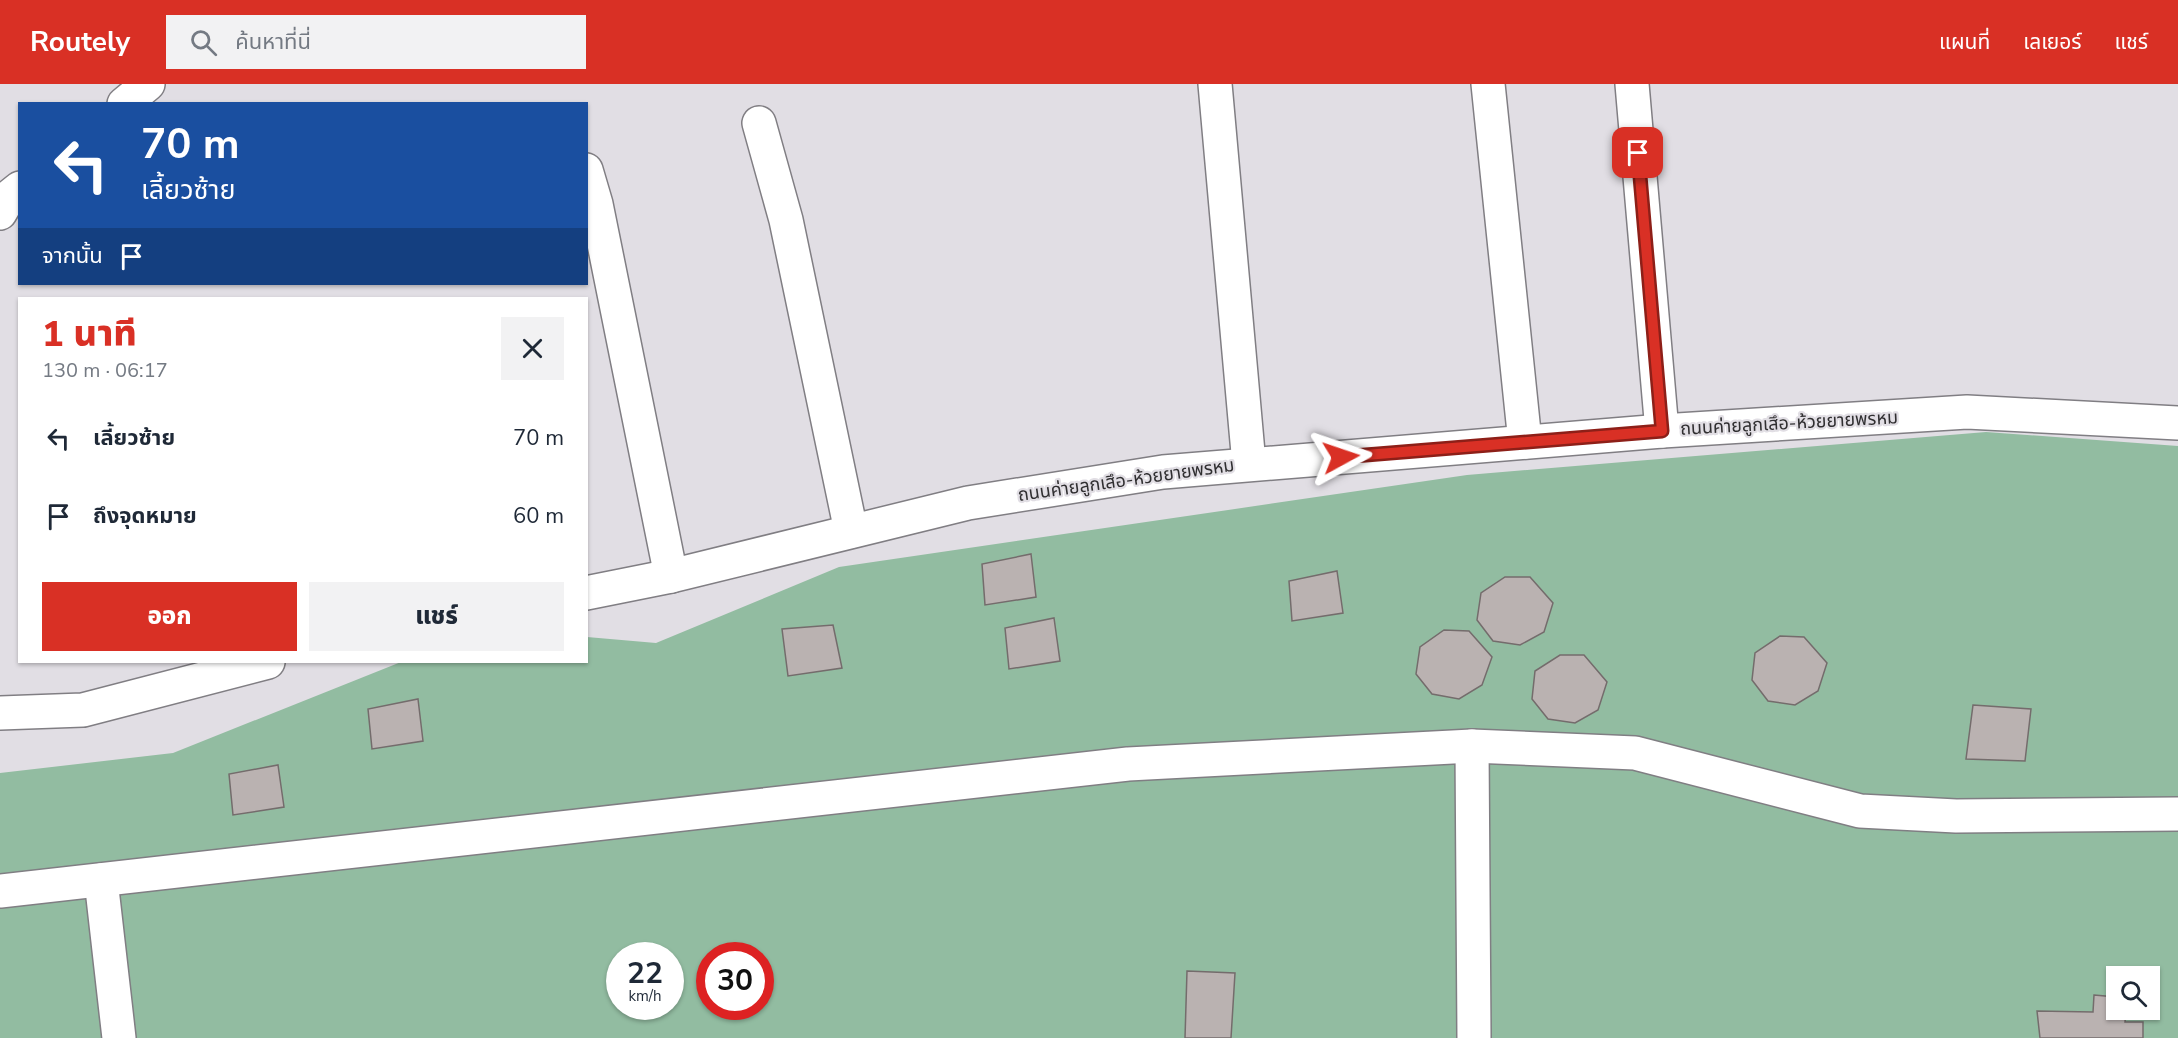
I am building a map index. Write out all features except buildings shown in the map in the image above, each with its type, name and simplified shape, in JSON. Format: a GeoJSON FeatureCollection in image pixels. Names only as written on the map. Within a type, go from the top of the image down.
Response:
{"type":"FeatureCollection","features":[{"type":"Feature","properties":{"kind":"street"},"geometry":{"type":"LineString","coordinates":[[126,102],[148,84]]}},
{"type":"Feature","properties":{"kind":"street"},"geometry":{"type":"LineString","coordinates":[[1215,84],[1249,464]]}},
{"type":"Feature","properties":{"kind":"street"},"geometry":{"type":"LineString","coordinates":[[1488,84],[1525,442]]}},
{"type":"Feature","properties":{"kind":"street"},"geometry":{"type":"LineString","coordinates":[[1632,84],[1662,431]]}},
{"type":"Feature","properties":{"kind":"street"},"geometry":{"type":"LineString","coordinates":[[759,123],[786,220],[851,531]]}},
{"type":"Feature","properties":{"kind":"street"},"geometry":{"type":"LineString","coordinates":[[588,177],[596,204],[671,576]]}},
{"type":"Feature","properties":{"kind":"street"},"geometry":{"type":"LineString","coordinates":[[0,213],[10,196],[18,190]]}},
{"type":"Feature","properties":{"kind":"street","name":"ถนนค่ายลูกเสึอ-ห้วยยายพรหม"},"geometry":{"type":"LineString","coordinates":[[588,592],[671,576],[968,502],[1163,472],[1662,431],[1967,412],[2178,423]]}},
{"type":"Feature","properties":{"kind":"street"},"geometry":{"type":"LineString","coordinates":[[0,713],[83,710],[264,663]]}},
{"type":"Feature","properties":{"kind":"street"},"geometry":{"type":"LineString","coordinates":[[1472,746],[1474,1038]]}},
{"type":"Feature","properties":{"kind":"street"},"geometry":{"type":"LineString","coordinates":[[0,891],[1128,764],[1472,746],[1635,753],[1860,811],[1956,816],[2178,814]]}},
{"type":"Feature","properties":{"kind":"street"},"geometry":{"type":"LineString","coordinates":[[101,880],[119,1038]]}},
{"type":"Feature","properties":{"kind":"green space"},"geometry":{"type":"Polygon","coordinates":[[[1986,432],[2178,446],[2178,1038],[0,1038],[0,773],[173,753],[398,663],[588,663],[588,637],[656,643],[839,567],[1467,475],[1986,432]]]}},
{"type":"Feature","properties":{"kind":"route"},"geometry":{"type":"LineString","coordinates":[[1341,457],[1662,431],[1638,153]]}}]}
